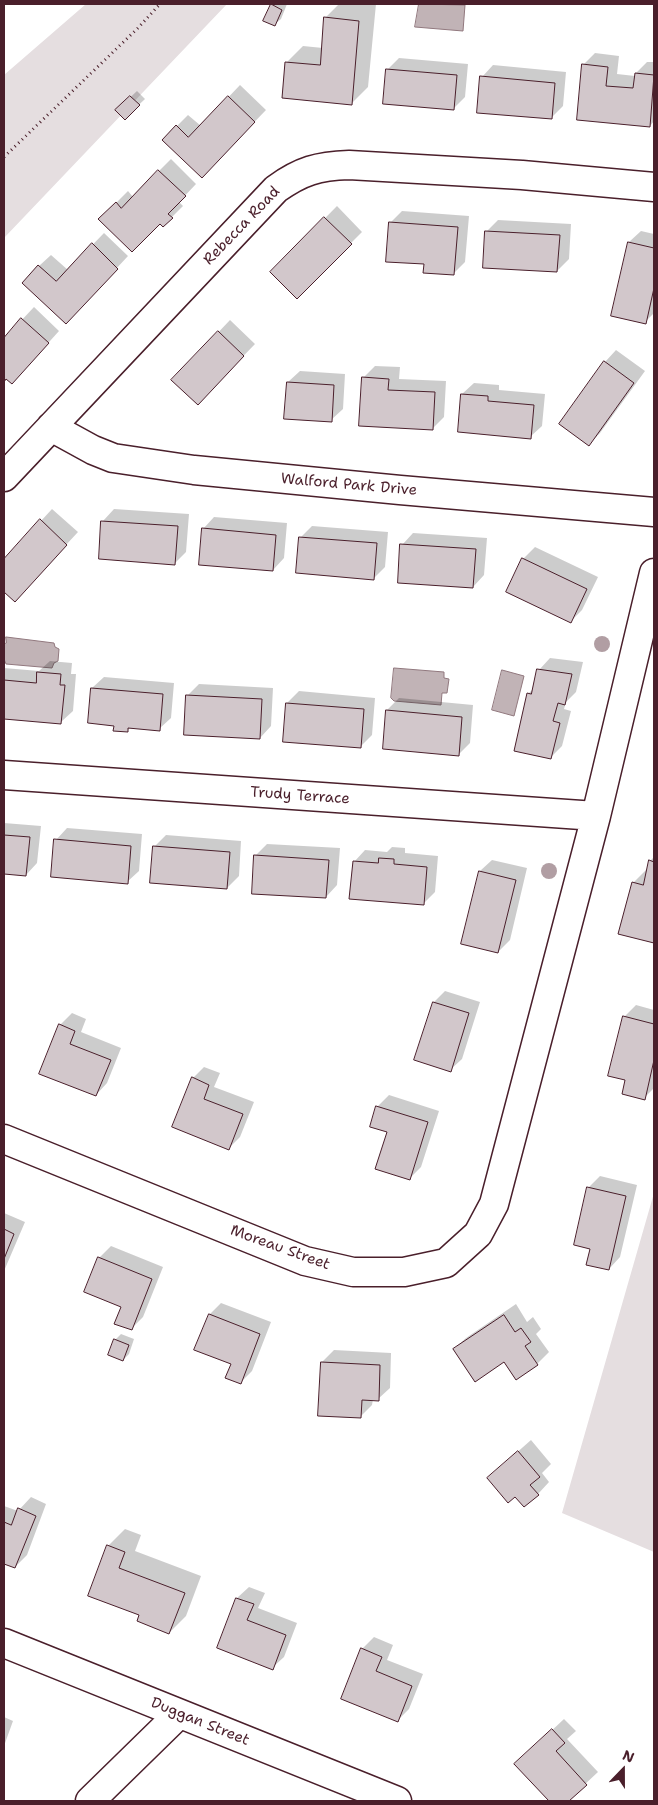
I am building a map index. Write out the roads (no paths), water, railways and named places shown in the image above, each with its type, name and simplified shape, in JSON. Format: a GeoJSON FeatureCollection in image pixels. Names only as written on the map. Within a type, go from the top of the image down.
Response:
{"type":"FeatureCollection","features":[{"type":"Feature","properties":{"kind":"street","name":"Rebecca Road"},"geometry":{"type":"LineString","coordinates":[[4,477],[276,189],[290,178],[307,170],[349,164],[522,175],[654,187]]}},
{"type":"Feature","properties":{"kind":"street","name":"Walford Park Drive"},"geometry":{"type":"LineString","coordinates":[[50,427],[93,450],[113,458],[194,470],[654,512]]}},
{"type":"Feature","properties":{"kind":"street"},"geometry":{"type":"LineString","coordinates":[[596,816],[654,573]]}},
{"type":"Feature","properties":{"kind":"street","name":"Trudy Terrace"},"geometry":{"type":"LineString","coordinates":[[4,775],[596,816]]}},
{"type":"Feature","properties":{"kind":"street","name":"Moreau Street"},"geometry":{"type":"LineString","coordinates":[[4,1139],[305,1261],[353,1272],[404,1272],[446,1263],[478,1234],[494,1204],[596,816]]}},
{"type":"Feature","properties":{"kind":"street","name":"Duggan Street"},"geometry":{"type":"LineString","coordinates":[[4,1643],[396,1801]]}},
{"type":"Feature","properties":{"kind":"street"},"geometry":{"type":"LineString","coordinates":[[90,1801],[179,1714]]}}]}
